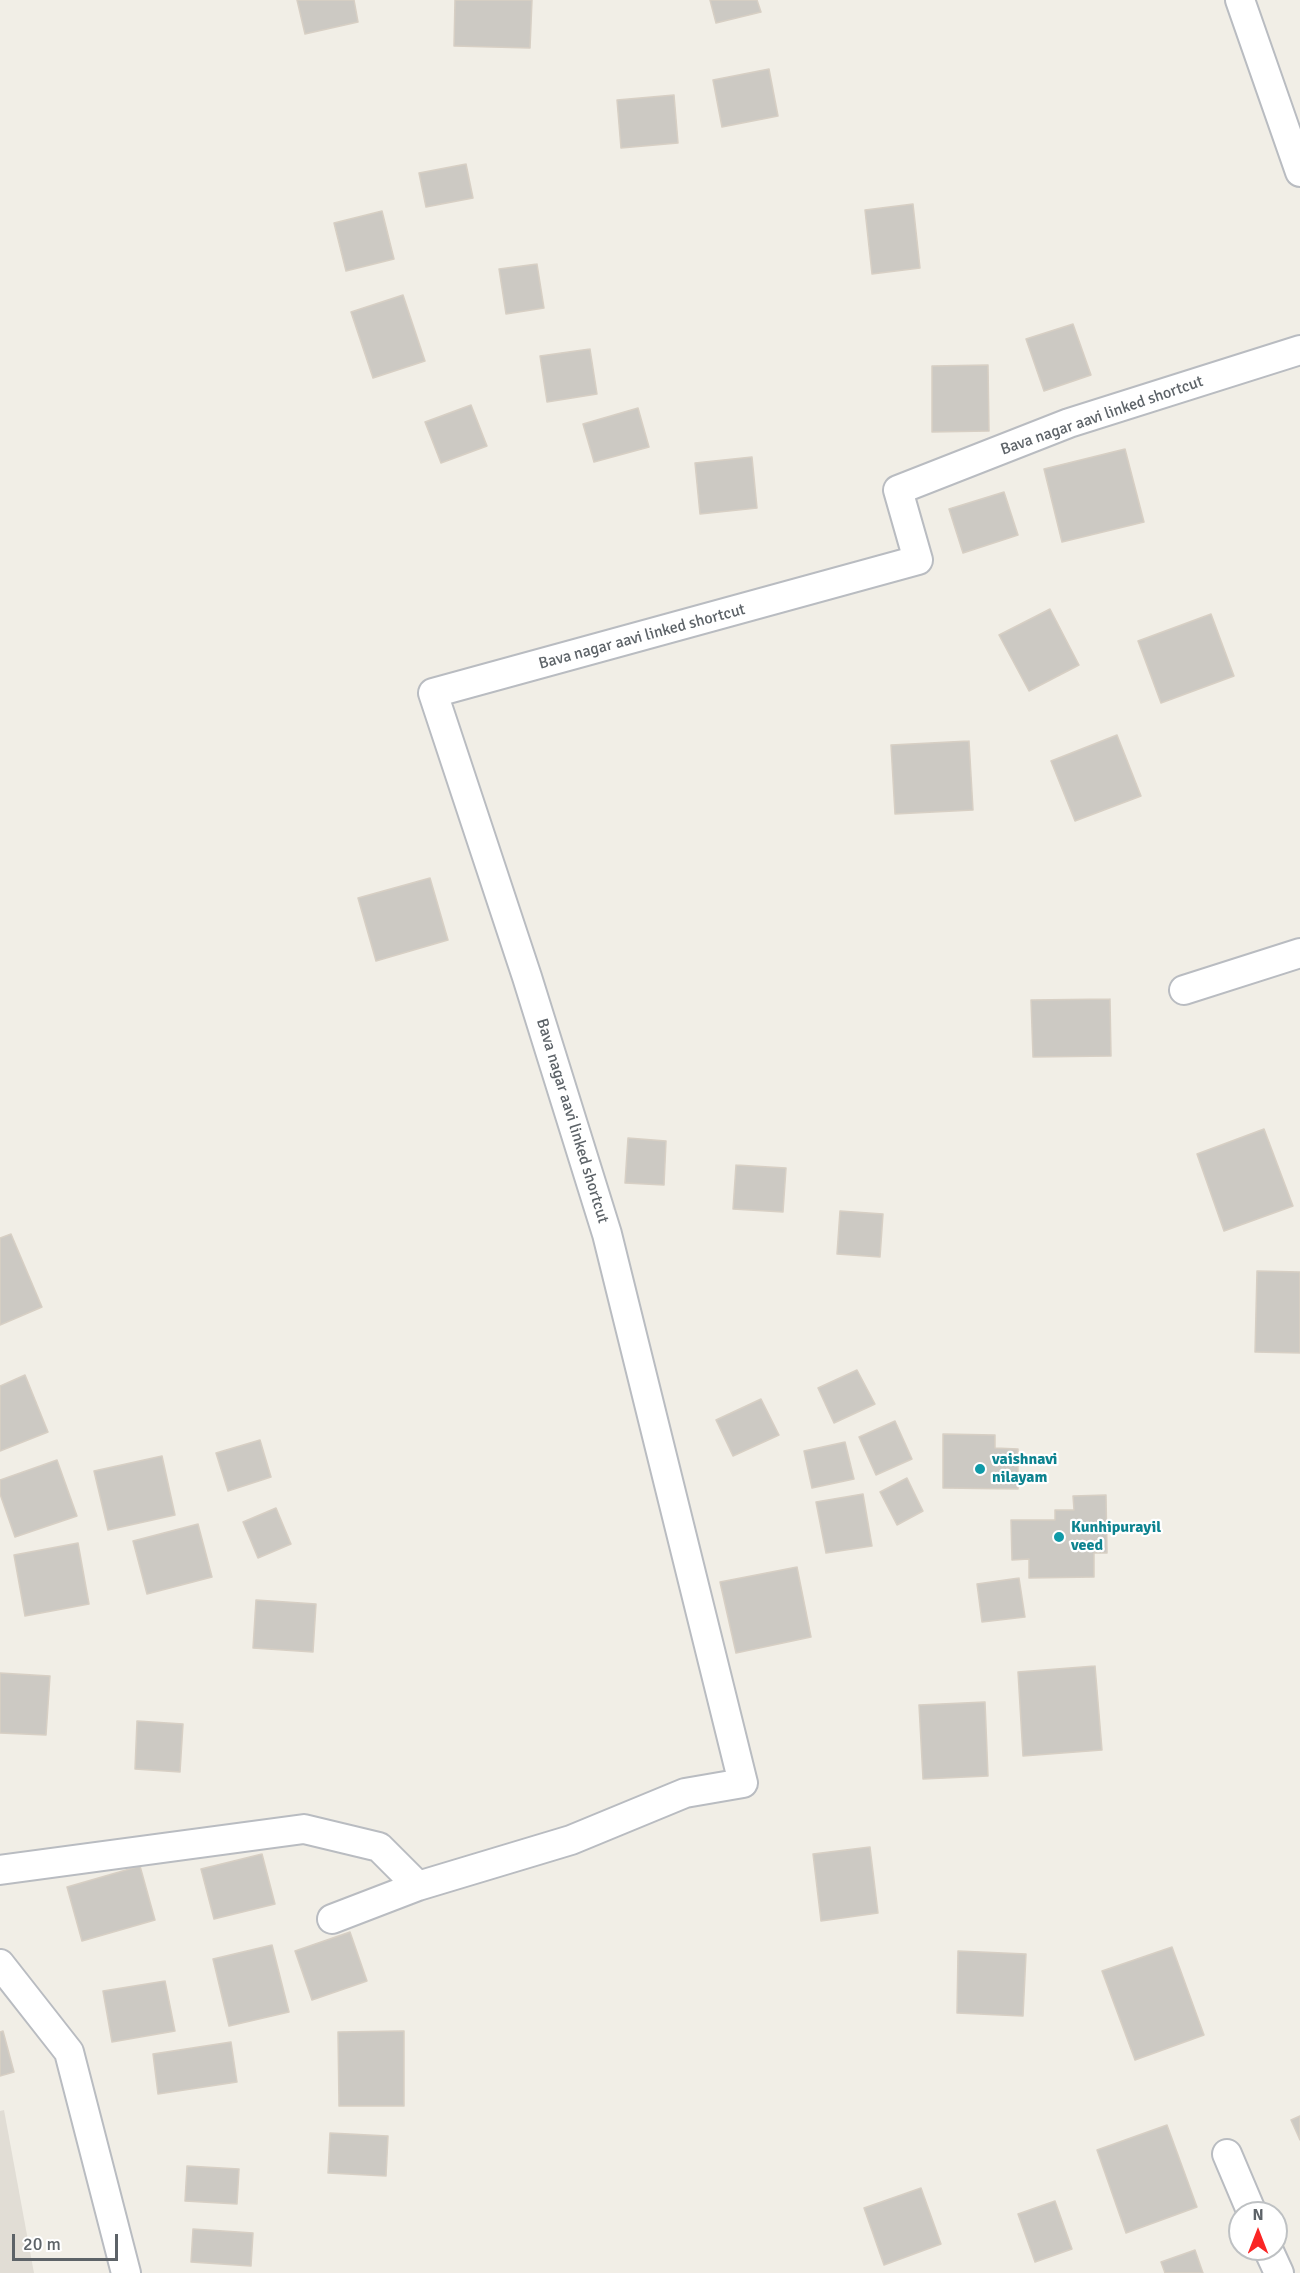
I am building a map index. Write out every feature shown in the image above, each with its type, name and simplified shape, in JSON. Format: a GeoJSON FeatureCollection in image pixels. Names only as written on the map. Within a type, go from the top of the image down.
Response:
{"type":"FeatureCollection","features":[{"type":"Feature","properties":{"kind":"street"},"geometry":{"type":"LineString","coordinates":[[1240,0],[1300,172]]}},
{"type":"Feature","properties":{"kind":"street","name":"Bava nagar aavi linked shortcut"},"geometry":{"type":"LineString","coordinates":[[418,1886],[571,1840],[685,1793],[743,1783],[607,1234],[527,977],[433,693],[918,560],[898,490],[1069,423],[1300,350]]}},
{"type":"Feature","properties":{"kind":"street"},"geometry":{"type":"LineString","coordinates":[[1184,990],[1300,953]]}},
{"type":"Feature","properties":{"kind":"street"},"geometry":{"type":"LineString","coordinates":[[0,1870],[304,1829],[379,1847],[418,1886],[332,1919]]}},
{"type":"Feature","properties":{"kind":"street"},"geometry":{"type":"LineString","coordinates":[[0,1964],[69,2052],[126,2273]]}},
{"type":"Feature","properties":{"kind":"street"},"geometry":{"type":"LineString","coordinates":[[1227,2154],[1247,2201]]}},
{"type":"Feature","properties":{"kind":"shaded area"},"geometry":{"type":"Polygon","coordinates":[[[4,2110],[34,2273],[0,2273],[0,2111],[4,2110]]]}},
{"type":"Feature","properties":{"kind":"building"},"geometry":{"type":"Polygon","coordinates":[[[297,0],[354,0],[358,22],[305,34],[297,0]]]}},
{"type":"Feature","properties":{"kind":"building"},"geometry":{"type":"Polygon","coordinates":[[[455,0],[532,0],[530,48],[454,46],[455,0]]]}},
{"type":"Feature","properties":{"kind":"building"},"geometry":{"type":"Polygon","coordinates":[[[710,0],[757,0],[761,12],[716,23],[710,0]]]}},
{"type":"Feature","properties":{"kind":"building"},"geometry":{"type":"Polygon","coordinates":[[[769,69],[778,116],[722,127],[713,80],[769,69]]]}},
{"type":"Feature","properties":{"kind":"building"},"geometry":{"type":"Polygon","coordinates":[[[674,95],[678,143],[621,148],[617,100],[674,95]]]}},
{"type":"Feature","properties":{"kind":"building"},"geometry":{"type":"Polygon","coordinates":[[[466,164],[473,198],[426,207],[419,173],[466,164]]]}},
{"type":"Feature","properties":{"kind":"building"},"geometry":{"type":"Polygon","coordinates":[[[913,204],[920,268],[872,274],[865,210],[913,204]]]}},
{"type":"Feature","properties":{"kind":"building"},"geometry":{"type":"Polygon","coordinates":[[[382,211],[394,259],[346,271],[334,223],[382,211]]]}},
{"type":"Feature","properties":{"kind":"building"},"geometry":{"type":"Polygon","coordinates":[[[537,264],[544,308],[506,314],[499,269],[537,264]]]}},
{"type":"Feature","properties":{"kind":"building"},"geometry":{"type":"Polygon","coordinates":[[[403,295],[425,361],[373,378],[351,312],[403,295]]]}},
{"type":"Feature","properties":{"kind":"building"},"geometry":{"type":"Polygon","coordinates":[[[1073,324],[1091,375],[1044,391],[1026,339],[1073,324]]]}},
{"type":"Feature","properties":{"kind":"building"},"geometry":{"type":"Polygon","coordinates":[[[590,349],[597,394],[547,402],[540,356],[590,349]]]}},
{"type":"Feature","properties":{"kind":"building"},"geometry":{"type":"Polygon","coordinates":[[[988,365],[989,431],[932,432],[932,366],[988,365]]]}},
{"type":"Feature","properties":{"kind":"building"},"geometry":{"type":"Polygon","coordinates":[[[471,405],[487,446],[441,463],[425,422],[471,405]]]}},
{"type":"Feature","properties":{"kind":"building"},"geometry":{"type":"Polygon","coordinates":[[[638,408],[649,447],[594,462],[583,424],[638,408]]]}},
{"type":"Feature","properties":{"kind":"building"},"geometry":{"type":"Polygon","coordinates":[[[1125,449],[1144,522],[1062,542],[1044,469],[1125,449]]]}},
{"type":"Feature","properties":{"kind":"building"},"geometry":{"type":"Polygon","coordinates":[[[752,457],[757,508],[700,514],[695,463],[752,457]]]}},
{"type":"Feature","properties":{"kind":"building"},"geometry":{"type":"Polygon","coordinates":[[[1004,492],[1018,535],[963,553],[949,509],[1004,492]]]}},
{"type":"Feature","properties":{"kind":"building"},"geometry":{"type":"Polygon","coordinates":[[[1050,609],[1079,665],[1029,691],[999,635],[1050,609]]]}},
{"type":"Feature","properties":{"kind":"building"},"geometry":{"type":"Polygon","coordinates":[[[1211,614],[1234,676],[1161,703],[1138,641],[1211,614]]]}},
{"type":"Feature","properties":{"kind":"building"},"geometry":{"type":"Polygon","coordinates":[[[1117,735],[1141,796],[1075,821],[1051,761],[1117,735]]]}},
{"type":"Feature","properties":{"kind":"building"},"geometry":{"type":"Polygon","coordinates":[[[969,741],[973,810],[895,814],[891,745],[969,741]]]}},
{"type":"Feature","properties":{"kind":"building"},"geometry":{"type":"Polygon","coordinates":[[[430,878],[448,940],[376,961],[358,898],[430,878]]]}},
{"type":"Feature","properties":{"kind":"building"},"geometry":{"type":"Polygon","coordinates":[[[1110,999],[1111,1056],[1033,1057],[1031,1000],[1110,999]]]}},
{"type":"Feature","properties":{"kind":"building"},"geometry":{"type":"Polygon","coordinates":[[[1264,1129],[1293,1206],[1224,1231],[1197,1154],[1264,1129]]]}},
{"type":"Feature","properties":{"kind":"building"},"geometry":{"type":"Polygon","coordinates":[[[628,1138],[666,1141],[664,1185],[625,1183],[628,1138]]]}},
{"type":"Feature","properties":{"kind":"building"},"geometry":{"type":"Polygon","coordinates":[[[736,1165],[786,1168],[783,1212],[733,1209],[736,1165]]]}},
{"type":"Feature","properties":{"kind":"building"},"geometry":{"type":"Polygon","coordinates":[[[840,1211],[883,1214],[880,1257],[837,1254],[840,1211]]]}},
{"type":"Feature","properties":{"kind":"building"},"geometry":{"type":"Polygon","coordinates":[[[11,1234],[42,1307],[0,1325],[0,1238],[11,1234]]]}},
{"type":"Feature","properties":{"kind":"building"},"geometry":{"type":"Polygon","coordinates":[[[1257,1271],[1300,1272],[1300,1353],[1255,1352],[1257,1271]]]}},
{"type":"Feature","properties":{"kind":"building"},"geometry":{"type":"Polygon","coordinates":[[[857,1370],[875,1404],[834,1423],[818,1388],[857,1370]]]}},
{"type":"Feature","properties":{"kind":"building"},"geometry":{"type":"Polygon","coordinates":[[[25,1375],[48,1432],[0,1451],[0,1386],[25,1375]]]}},
{"type":"Feature","properties":{"kind":"building"},"geometry":{"type":"Polygon","coordinates":[[[761,1399],[779,1435],[733,1456],[716,1420],[761,1399]]]}},
{"type":"Feature","properties":{"kind":"building"},"geometry":{"type":"Polygon","coordinates":[[[895,1421],[912,1459],[876,1475],[859,1437],[895,1421]]]}},
{"type":"Feature","properties":{"kind":"building","name":"vaishnavi nilayam"},"geometry":{"type":"Polygon","coordinates":[[[943,1434],[995,1435],[995,1448],[1018,1449],[1018,1489],[943,1488],[943,1434]]]}},
{"type":"Feature","properties":{"kind":"building"},"geometry":{"type":"Polygon","coordinates":[[[260,1440],[271,1477],[228,1491],[216,1453],[260,1440]]]}},
{"type":"Feature","properties":{"kind":"building"},"geometry":{"type":"Polygon","coordinates":[[[845,1442],[854,1479],[812,1488],[804,1451],[845,1442]]]}},
{"type":"Feature","properties":{"kind":"building"},"geometry":{"type":"Polygon","coordinates":[[[162,1456],[175,1515],[108,1530],[94,1471],[162,1456]]]}},
{"type":"Feature","properties":{"kind":"building"},"geometry":{"type":"Polygon","coordinates":[[[57,1460],[77,1516],[15,1537],[0,1494],[0,1480],[57,1460]]]}},
{"type":"Feature","properties":{"kind":"building"},"geometry":{"type":"Polygon","coordinates":[[[907,1478],[923,1511],[897,1525],[880,1492],[907,1478]]]}},
{"type":"Feature","properties":{"kind":"building"},"geometry":{"type":"Polygon","coordinates":[[[863,1494],[872,1546],[826,1553],[816,1502],[863,1494]]]}},
{"type":"Feature","properties":{"kind":"building","name":"Kunhipurayil veed"},"geometry":{"type":"Polygon","coordinates":[[[1106,1495],[1107,1553],[1094,1553],[1094,1577],[1029,1578],[1029,1559],[1012,1560],[1011,1520],[1055,1520],[1055,1510],[1074,1510],[1073,1496],[1106,1495]]]}},
{"type":"Feature","properties":{"kind":"building"},"geometry":{"type":"Polygon","coordinates":[[[276,1508],[291,1544],[258,1558],[243,1522],[276,1508]]]}},
{"type":"Feature","properties":{"kind":"building"},"geometry":{"type":"Polygon","coordinates":[[[198,1524],[212,1577],[147,1594],[133,1541],[198,1524]]]}},
{"type":"Feature","properties":{"kind":"building"},"geometry":{"type":"Polygon","coordinates":[[[78,1543],[89,1604],[25,1616],[14,1555],[78,1543]]]}},
{"type":"Feature","properties":{"kind":"building"},"geometry":{"type":"Polygon","coordinates":[[[797,1567],[811,1637],[736,1653],[720,1582],[797,1567]]]}},
{"type":"Feature","properties":{"kind":"building"},"geometry":{"type":"Polygon","coordinates":[[[1019,1578],[1025,1617],[982,1622],[977,1584],[1019,1578]]]}},
{"type":"Feature","properties":{"kind":"building"},"geometry":{"type":"Polygon","coordinates":[[[256,1600],[316,1604],[313,1652],[253,1648],[256,1600]]]}},
{"type":"Feature","properties":{"kind":"building"},"geometry":{"type":"Polygon","coordinates":[[[1095,1666],[1102,1750],[1023,1756],[1018,1672],[1095,1666]]]}},
{"type":"Feature","properties":{"kind":"building"},"geometry":{"type":"Polygon","coordinates":[[[0,1673],[50,1676],[46,1735],[0,1733],[0,1673]]]}},
{"type":"Feature","properties":{"kind":"building"},"geometry":{"type":"Polygon","coordinates":[[[985,1702],[988,1776],[923,1779],[919,1705],[985,1702]]]}},
{"type":"Feature","properties":{"kind":"building"},"geometry":{"type":"Polygon","coordinates":[[[137,1721],[183,1724],[180,1772],[135,1769],[137,1721]]]}},
{"type":"Feature","properties":{"kind":"building"},"geometry":{"type":"Polygon","coordinates":[[[870,1847],[878,1913],[821,1921],[813,1854],[870,1847]]]}},
{"type":"Feature","properties":{"kind":"building"},"geometry":{"type":"Polygon","coordinates":[[[262,1854],[275,1904],[214,1919],[201,1869],[262,1854]]]}},
{"type":"Feature","properties":{"kind":"building"},"geometry":{"type":"Polygon","coordinates":[[[140,1866],[155,1920],[82,1941],[67,1887],[140,1866]]]}},
{"type":"Feature","properties":{"kind":"building"},"geometry":{"type":"Polygon","coordinates":[[[350,1932],[367,1981],[312,2000],[295,1951],[350,1932]]]}},
{"type":"Feature","properties":{"kind":"building"},"geometry":{"type":"Polygon","coordinates":[[[272,1945],[289,2012],[229,2026],[213,1959],[272,1945]]]}},
{"type":"Feature","properties":{"kind":"building"},"geometry":{"type":"Polygon","coordinates":[[[1172,1947],[1204,2035],[1135,2060],[1102,1971],[1172,1947]]]}},
{"type":"Feature","properties":{"kind":"building"},"geometry":{"type":"Polygon","coordinates":[[[958,1951],[1026,1954],[1023,2016],[957,2013],[958,1951]]]}},
{"type":"Feature","properties":{"kind":"building"},"geometry":{"type":"Polygon","coordinates":[[[165,1981],[175,2031],[112,2042],[103,1991],[165,1981]]]}},
{"type":"Feature","properties":{"kind":"building"},"geometry":{"type":"Polygon","coordinates":[[[3,2031],[14,2072],[0,2076],[0,2032],[3,2031]]]}},
{"type":"Feature","properties":{"kind":"building"},"geometry":{"type":"Polygon","coordinates":[[[404,2031],[404,2106],[339,2106],[338,2032],[404,2031]]]}},
{"type":"Feature","properties":{"kind":"building"},"geometry":{"type":"Polygon","coordinates":[[[231,2042],[237,2082],[158,2094],[153,2054],[231,2042]]]}},
{"type":"Feature","properties":{"kind":"building"},"geometry":{"type":"Polygon","coordinates":[[[1300,2116],[1300,2140],[1291,2120],[1300,2116]]]}},
{"type":"Feature","properties":{"kind":"building"},"geometry":{"type":"Polygon","coordinates":[[[1167,2125],[1197,2207],[1126,2233],[1097,2150],[1167,2125]]]}},
{"type":"Feature","properties":{"kind":"building"},"geometry":{"type":"Polygon","coordinates":[[[330,2133],[388,2136],[386,2176],[328,2173],[330,2133]]]}},
{"type":"Feature","properties":{"kind":"building"},"geometry":{"type":"Polygon","coordinates":[[[187,2166],[239,2169],[237,2204],[185,2201],[187,2166]]]}},
{"type":"Feature","properties":{"kind":"building"},"geometry":{"type":"Polygon","coordinates":[[[921,2188],[941,2244],[884,2265],[864,2208],[921,2188]]]}},
{"type":"Feature","properties":{"kind":"building"},"geometry":{"type":"Polygon","coordinates":[[[1055,2201],[1072,2249],[1035,2262],[1018,2214],[1055,2201]]]}},
{"type":"Feature","properties":{"kind":"building"},"geometry":{"type":"Polygon","coordinates":[[[193,2229],[253,2233],[251,2266],[191,2262],[193,2229]]]}},
{"type":"Feature","properties":{"kind":"building"},"geometry":{"type":"Polygon","coordinates":[[[1195,2250],[1203,2273],[1165,2273],[1161,2262],[1195,2250]]]}},
{"type":"Feature","properties":{"kind":"place","name":"vaishnavi nilayam"},"geometry":{"type":"Point","coordinates":[980,1469]}},
{"type":"Feature","properties":{"kind":"place","name":"Kunhipurayil veed"},"geometry":{"type":"Point","coordinates":[1059,1537]}}]}
